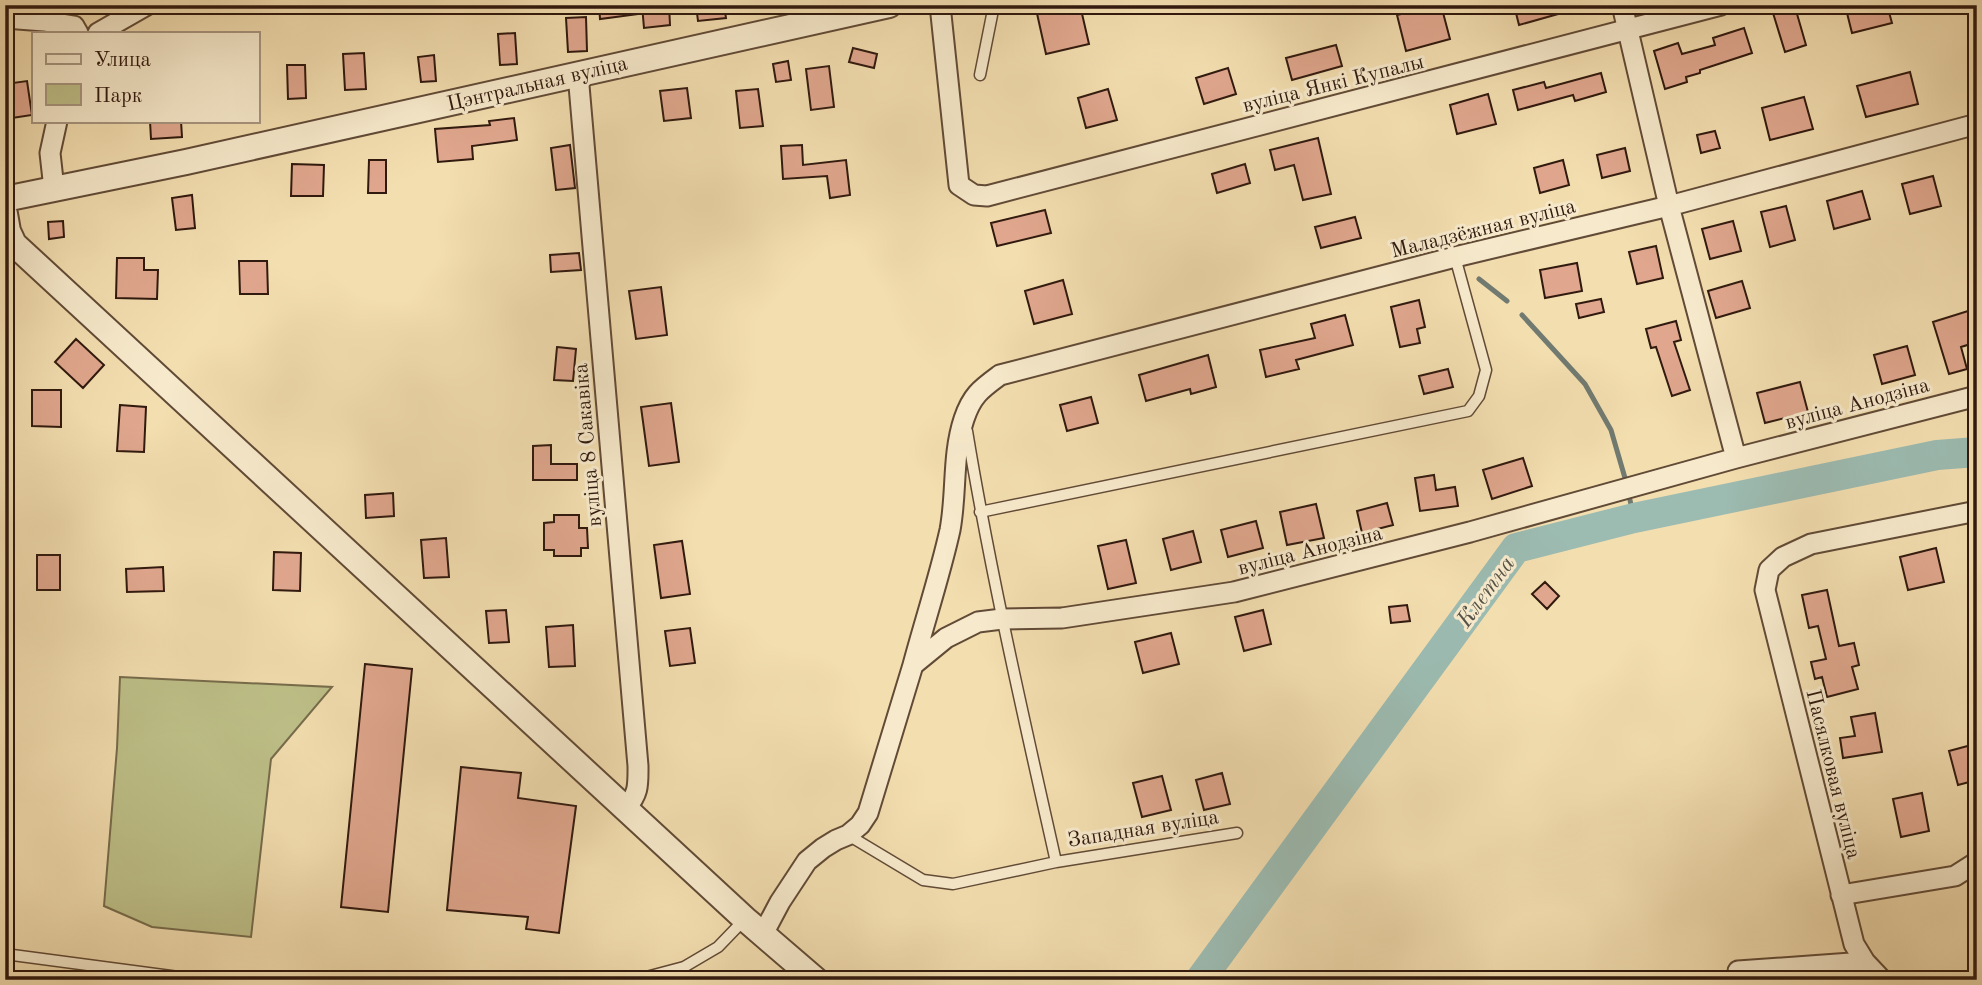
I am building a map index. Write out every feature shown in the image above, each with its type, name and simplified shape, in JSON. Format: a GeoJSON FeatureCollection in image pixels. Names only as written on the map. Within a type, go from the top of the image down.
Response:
{"type":"FeatureCollection","features":[{"type":"Feature","properties":{"kind":"street"},"geometry":{"type":"LineString","coordinates":[[100,32],[146,5]]}},
{"type":"Feature","properties":{"kind":"street","name":"Цэнтральная вуліца"},"geometry":{"type":"LineString","coordinates":[[5,198],[186,162],[889,5]]}},
{"type":"Feature","properties":{"kind":"street","name":"вуліца Янкі Купалы"},"geometry":{"type":"LineString","coordinates":[[940,5],[959,185],[974,195],[987,196],[1721,5]]}},
{"type":"Feature","properties":{"kind":"street"},"geometry":{"type":"LineString","coordinates":[[1622,5],[1669,206],[1736,458]]}},
{"type":"Feature","properties":{"kind":"street"},"geometry":{"type":"LineString","coordinates":[[5,18],[74,26],[77,32]]}},
{"type":"Feature","properties":{"kind":"street","name":"вуліца 8 Сакавіка"},"geometry":{"type":"LineString","coordinates":[[578,74],[638,766],[635,798],[626,808]]}},
{"type":"Feature","properties":{"kind":"street"},"geometry":{"type":"LineString","coordinates":[[54,189],[50,153],[57,122]]}},
{"type":"Feature","properties":{"kind":"street","name":"Маладзёжная вуліца"},"geometry":{"type":"LineString","coordinates":[[964,417],[977,391],[1000,375],[1455,257],[1669,206],[1977,124]]}},
{"type":"Feature","properties":{"kind":"street"},"geometry":{"type":"LineString","coordinates":[[5,214],[14,244],[754,927],[816,980]]}},
{"type":"Feature","properties":{"kind":"street","name":"вуліца Анодзіна"},"geometry":{"type":"LineString","coordinates":[[913,665],[946,638],[978,622],[1062,618],[1234,592],[1470,532],[1736,458],[1977,396]]}},
{"type":"Feature","properties":{"kind":"street"},"geometry":{"type":"LineString","coordinates":[[754,927],[790,886],[807,861],[822,848],[848,835],[860,825],[868,813],[950,531],[955,498],[957,446],[964,417]]}},
{"type":"Feature","properties":{"kind":"street","name":"Пасялковая вуліца"},"geometry":{"type":"LineString","coordinates":[[1882,980],[1865,962],[1854,944],[1840,895],[1765,590],[1769,570],[1783,557],[1811,544],[1977,511]]}},
{"type":"Feature","properties":{"kind":"street"},"geometry":{"type":"LineString","coordinates":[[1840,895],[1955,876],[1977,862]]}},
{"type":"Feature","properties":{"kind":"street"},"geometry":{"type":"LineString","coordinates":[[1738,971],[1865,962]]}},
{"type":"Feature","properties":{"kind":"lane"},"geometry":{"type":"LineString","coordinates":[[980,75],[994,5]]}},
{"type":"Feature","properties":{"kind":"lane"},"geometry":{"type":"LineString","coordinates":[[980,512],[1468,411],[1479,396],[1486,370],[1455,257]]}},
{"type":"Feature","properties":{"kind":"lane"},"geometry":{"type":"LineString","coordinates":[[964,417],[1002,619],[1056,862]]}},
{"type":"Feature","properties":{"kind":"lane","name":"Западная вуліца"},"geometry":{"type":"LineString","coordinates":[[848,835],[923,880],[953,884],[1056,862],[1237,833]]}},
{"type":"Feature","properties":{"kind":"lane"},"geometry":{"type":"LineString","coordinates":[[635,980],[684,967],[754,927]]}},
{"type":"Feature","properties":{"kind":"lane"},"geometry":{"type":"LineString","coordinates":[[5,954],[201,980]]}},
{"type":"Feature","properties":{"kind":"green space"},"geometry":{"type":"Polygon","coordinates":[[[120,677],[332,687],[271,759],[251,937],[152,927],[104,906],[120,677]]]}},
{"type":"Feature","properties":{"kind":"building"},"geometry":{"type":"Polygon","coordinates":[[[599,5],[638,5],[639,14],[600,19],[599,5]]]}},
{"type":"Feature","properties":{"kind":"building"},"geometry":{"type":"Polygon","coordinates":[[[642,5],[669,5],[670,25],[644,28],[642,5]]]}},
{"type":"Feature","properties":{"kind":"building"},"geometry":{"type":"Polygon","coordinates":[[[696,5],[724,5],[726,18],[698,21],[696,5]]]}},
{"type":"Feature","properties":{"kind":"building"},"geometry":{"type":"Polygon","coordinates":[[[1053,5],[1080,5],[1089,44],[1046,54],[1036,9],[1053,5]]]}},
{"type":"Feature","properties":{"kind":"building"},"geometry":{"type":"Polygon","coordinates":[[[1441,5],[1450,39],[1406,51],[1397,15],[1441,5]]]}},
{"type":"Feature","properties":{"kind":"building"},"geometry":{"type":"Polygon","coordinates":[[[1514,5],[1576,5],[1576,9],[1519,25],[1514,5]]]}},
{"type":"Feature","properties":{"kind":"building"},"geometry":{"type":"Polygon","coordinates":[[[1845,5],[1887,5],[1892,23],[1852,33],[1845,5]]]}},
{"type":"Feature","properties":{"kind":"building"},"geometry":{"type":"Polygon","coordinates":[[[1795,7],[1806,45],[1785,52],[1773,13],[1795,7]]]}},
{"type":"Feature","properties":{"kind":"building"},"geometry":{"type":"Polygon","coordinates":[[[586,17],[587,51],[568,52],[566,18],[586,17]]]}},
{"type":"Feature","properties":{"kind":"building"},"geometry":{"type":"Polygon","coordinates":[[[1744,28],[1752,53],[1700,70],[1700,73],[1686,77],[1687,82],[1665,89],[1654,51],[1678,43],[1682,54],[1715,45],[1713,38],[1744,28]]]}},
{"type":"Feature","properties":{"kind":"building"},"geometry":{"type":"Polygon","coordinates":[[[515,33],[517,64],[500,65],[498,34],[515,33]]]}},
{"type":"Feature","properties":{"kind":"building"},"geometry":{"type":"Polygon","coordinates":[[[1336,45],[1342,66],[1292,80],[1286,58],[1336,45]]]}},
{"type":"Feature","properties":{"kind":"building"},"geometry":{"type":"Polygon","coordinates":[[[853,48],[877,54],[874,68],[849,62],[853,48]]]}},
{"type":"Feature","properties":{"kind":"building"},"geometry":{"type":"Polygon","coordinates":[[[364,53],[366,89],[345,90],[343,54],[364,53]]]}},
{"type":"Feature","properties":{"kind":"building"},"geometry":{"type":"Polygon","coordinates":[[[434,55],[436,81],[421,82],[418,57],[434,55]]]}},
{"type":"Feature","properties":{"kind":"building"},"geometry":{"type":"Polygon","coordinates":[[[788,61],[791,80],[776,82],[773,64],[788,61]]]}},
{"type":"Feature","properties":{"kind":"building"},"geometry":{"type":"Polygon","coordinates":[[[287,65],[305,65],[306,98],[288,99],[287,65]]]}},
{"type":"Feature","properties":{"kind":"building"},"geometry":{"type":"Polygon","coordinates":[[[829,66],[834,107],[811,110],[806,69],[829,66]]]}},
{"type":"Feature","properties":{"kind":"building"},"geometry":{"type":"Polygon","coordinates":[[[1228,68],[1236,94],[1204,104],[1196,78],[1228,68]]]}},
{"type":"Feature","properties":{"kind":"building"},"geometry":{"type":"Polygon","coordinates":[[[1910,72],[1918,104],[1866,117],[1857,86],[1910,72]]]}},
{"type":"Feature","properties":{"kind":"building"},"geometry":{"type":"Polygon","coordinates":[[[1601,73],[1606,92],[1575,101],[1573,95],[1518,110],[1513,90],[1544,82],[1546,88],[1601,73]]]}},
{"type":"Feature","properties":{"kind":"building"},"geometry":{"type":"Polygon","coordinates":[[[27,81],[32,115],[5,119],[5,84],[27,81]]]}},
{"type":"Feature","properties":{"kind":"building"},"geometry":{"type":"Polygon","coordinates":[[[687,88],[691,118],[664,121],[660,91],[687,88]]]}},
{"type":"Feature","properties":{"kind":"building"},"geometry":{"type":"Polygon","coordinates":[[[758,89],[763,126],[740,128],[736,91],[758,89]]]}},
{"type":"Feature","properties":{"kind":"building"},"geometry":{"type":"Polygon","coordinates":[[[1108,89],[1117,120],[1086,128],[1078,98],[1108,89]]]}},
{"type":"Feature","properties":{"kind":"building"},"geometry":{"type":"Polygon","coordinates":[[[1488,94],[1496,124],[1457,134],[1450,105],[1488,94]]]}},
{"type":"Feature","properties":{"kind":"building"},"geometry":{"type":"Polygon","coordinates":[[[1804,97],[1813,129],[1770,140],[1762,108],[1804,97]]]}},
{"type":"Feature","properties":{"kind":"building"},"geometry":{"type":"Polygon","coordinates":[[[514,118],[517,140],[472,146],[473,159],[438,162],[435,129],[490,125],[489,121],[514,118]]]}},
{"type":"Feature","properties":{"kind":"building"},"geometry":{"type":"Polygon","coordinates":[[[150,122],[181,122],[182,137],[151,139],[150,122]]]}},
{"type":"Feature","properties":{"kind":"building"},"geometry":{"type":"Polygon","coordinates":[[[1715,131],[1720,148],[1701,153],[1697,135],[1715,131]]]}},
{"type":"Feature","properties":{"kind":"building"},"geometry":{"type":"Polygon","coordinates":[[[1318,138],[1331,194],[1303,200],[1294,165],[1275,170],[1270,150],[1318,138]]]}},
{"type":"Feature","properties":{"kind":"building"},"geometry":{"type":"Polygon","coordinates":[[[570,145],[575,188],[556,190],[551,148],[570,145]]]}},
{"type":"Feature","properties":{"kind":"building"},"geometry":{"type":"Polygon","coordinates":[[[802,145],[803,165],[846,160],[850,195],[830,198],[827,176],[783,179],[781,146],[802,145]]]}},
{"type":"Feature","properties":{"kind":"building"},"geometry":{"type":"Polygon","coordinates":[[[1625,148],[1630,171],[1602,178],[1597,155],[1625,148]]]}},
{"type":"Feature","properties":{"kind":"building"},"geometry":{"type":"Polygon","coordinates":[[[369,160],[386,160],[386,193],[368,193],[369,160]]]}},
{"type":"Feature","properties":{"kind":"building"},"geometry":{"type":"Polygon","coordinates":[[[1563,160],[1569,185],[1540,193],[1534,168],[1563,160]]]}},
{"type":"Feature","properties":{"kind":"building"},"geometry":{"type":"Polygon","coordinates":[[[292,164],[324,165],[323,196],[291,196],[292,164]]]}},
{"type":"Feature","properties":{"kind":"building"},"geometry":{"type":"Polygon","coordinates":[[[1245,164],[1250,183],[1217,193],[1212,174],[1245,164]]]}},
{"type":"Feature","properties":{"kind":"building"},"geometry":{"type":"Polygon","coordinates":[[[1933,176],[1941,206],[1910,214],[1902,184],[1933,176]]]}},
{"type":"Feature","properties":{"kind":"building"},"geometry":{"type":"Polygon","coordinates":[[[1862,191],[1870,219],[1834,229],[1827,201],[1862,191]]]}},
{"type":"Feature","properties":{"kind":"building"},"geometry":{"type":"Polygon","coordinates":[[[192,195],[195,228],[176,230],[172,198],[192,195]]]}},
{"type":"Feature","properties":{"kind":"building"},"geometry":{"type":"Polygon","coordinates":[[[1786,206],[1795,240],[1770,247],[1761,212],[1786,206]]]}},
{"type":"Feature","properties":{"kind":"building"},"geometry":{"type":"Polygon","coordinates":[[[1045,210],[1051,233],[997,246],[991,223],[1045,210]]]}},
{"type":"Feature","properties":{"kind":"building"},"geometry":{"type":"Polygon","coordinates":[[[1355,217],[1361,238],[1321,248],[1315,227],[1355,217]]]}},
{"type":"Feature","properties":{"kind":"building"},"geometry":{"type":"Polygon","coordinates":[[[63,221],[64,237],[49,239],[48,222],[63,221]]]}},
{"type":"Feature","properties":{"kind":"building"},"geometry":{"type":"Polygon","coordinates":[[[1733,221],[1741,251],[1710,259],[1702,229],[1733,221]]]}},
{"type":"Feature","properties":{"kind":"building"},"geometry":{"type":"Polygon","coordinates":[[[1656,246],[1663,278],[1637,284],[1629,252],[1656,246]]]}},
{"type":"Feature","properties":{"kind":"building"},"geometry":{"type":"Polygon","coordinates":[[[579,253],[581,270],[551,272],[550,255],[579,253]]]}},
{"type":"Feature","properties":{"kind":"building"},"geometry":{"type":"Polygon","coordinates":[[[117,258],[144,258],[144,270],[158,270],[157,299],[116,298],[117,258]]]}},
{"type":"Feature","properties":{"kind":"building"},"geometry":{"type":"Polygon","coordinates":[[[239,261],[267,261],[268,294],[240,294],[239,261]]]}},
{"type":"Feature","properties":{"kind":"building"},"geometry":{"type":"Polygon","coordinates":[[[1577,263],[1582,291],[1545,298],[1540,270],[1577,263]]]}},
{"type":"Feature","properties":{"kind":"building"},"geometry":{"type":"Polygon","coordinates":[[[1063,280],[1072,314],[1034,324],[1025,291],[1063,280]]]}},
{"type":"Feature","properties":{"kind":"building"},"geometry":{"type":"Polygon","coordinates":[[[1742,281],[1750,308],[1716,318],[1708,291],[1742,281]]]}},
{"type":"Feature","properties":{"kind":"building"},"geometry":{"type":"Polygon","coordinates":[[[661,287],[667,335],[636,339],[629,291],[661,287]]]}},
{"type":"Feature","properties":{"kind":"building"},"geometry":{"type":"Polygon","coordinates":[[[1601,299],[1604,312],[1579,318],[1576,304],[1601,299]]]}},
{"type":"Feature","properties":{"kind":"building"},"geometry":{"type":"Polygon","coordinates":[[[1419,300],[1425,327],[1417,329],[1420,343],[1400,347],[1391,307],[1419,300]]]}},
{"type":"Feature","properties":{"kind":"building"},"geometry":{"type":"Polygon","coordinates":[[[1968,311],[1977,342],[1961,347],[1967,369],[1949,374],[1933,322],[1968,311]]]}},
{"type":"Feature","properties":{"kind":"building"},"geometry":{"type":"Polygon","coordinates":[[[1345,315],[1353,345],[1296,360],[1299,369],[1266,377],[1260,350],[1315,338],[1311,324],[1345,315]]]}},
{"type":"Feature","properties":{"kind":"building"},"geometry":{"type":"Polygon","coordinates":[[[1676,321],[1681,340],[1674,342],[1690,390],[1672,396],[1656,347],[1651,348],[1646,329],[1676,321]]]}},
{"type":"Feature","properties":{"kind":"building"},"geometry":{"type":"Polygon","coordinates":[[[76,339],[104,365],[83,388],[55,362],[76,339]]]}},
{"type":"Feature","properties":{"kind":"building"},"geometry":{"type":"Polygon","coordinates":[[[1907,346],[1915,375],[1882,384],[1874,355],[1907,346]]]}},
{"type":"Feature","properties":{"kind":"building"},"geometry":{"type":"Polygon","coordinates":[[[557,347],[576,349],[573,381],[554,380],[557,347]]]}},
{"type":"Feature","properties":{"kind":"building"},"geometry":{"type":"Polygon","coordinates":[[[1208,355],[1216,387],[1191,394],[1190,389],[1146,401],[1139,375],[1208,355]]]}},
{"type":"Feature","properties":{"kind":"building"},"geometry":{"type":"Polygon","coordinates":[[[1448,369],[1453,387],[1424,394],[1419,376],[1448,369]]]}},
{"type":"Feature","properties":{"kind":"building"},"geometry":{"type":"Polygon","coordinates":[[[1800,382],[1808,412],[1765,423],[1757,393],[1800,382]]]}},
{"type":"Feature","properties":{"kind":"building"},"geometry":{"type":"Polygon","coordinates":[[[32,390],[61,390],[61,427],[32,426],[32,390]]]}},
{"type":"Feature","properties":{"kind":"building"},"geometry":{"type":"Polygon","coordinates":[[[1091,397],[1098,423],[1067,431],[1060,405],[1091,397]]]}},
{"type":"Feature","properties":{"kind":"building"},"geometry":{"type":"Polygon","coordinates":[[[671,403],[679,462],[649,466],[641,407],[671,403]]]}},
{"type":"Feature","properties":{"kind":"building"},"geometry":{"type":"Polygon","coordinates":[[[120,405],[146,407],[144,452],[117,451],[120,405]]]}},
{"type":"Feature","properties":{"kind":"building"},"geometry":{"type":"Polygon","coordinates":[[[551,445],[551,464],[577,464],[577,480],[533,480],[533,446],[551,445]]]}},
{"type":"Feature","properties":{"kind":"building"},"geometry":{"type":"Polygon","coordinates":[[[1523,458],[1532,486],[1492,499],[1483,470],[1523,458]]]}},
{"type":"Feature","properties":{"kind":"building"},"geometry":{"type":"Polygon","coordinates":[[[1434,475],[1436,490],[1455,487],[1458,506],[1420,511],[1415,478],[1434,475]]]}},
{"type":"Feature","properties":{"kind":"building"},"geometry":{"type":"Polygon","coordinates":[[[393,493],[394,516],[366,518],[365,495],[393,493]]]}},
{"type":"Feature","properties":{"kind":"building"},"geometry":{"type":"Polygon","coordinates":[[[1387,503],[1393,525],[1362,533],[1357,511],[1387,503]]]}},
{"type":"Feature","properties":{"kind":"building"},"geometry":{"type":"Polygon","coordinates":[[[1316,504],[1324,538],[1287,545],[1280,512],[1316,504]]]}},
{"type":"Feature","properties":{"kind":"building"},"geometry":{"type":"Polygon","coordinates":[[[554,515],[579,515],[579,528],[587,528],[588,548],[581,548],[581,556],[554,556],[554,550],[544,550],[544,523],[554,522],[554,515]]]}},
{"type":"Feature","properties":{"kind":"building"},"geometry":{"type":"Polygon","coordinates":[[[1256,521],[1263,548],[1228,557],[1221,530],[1256,521]]]}},
{"type":"Feature","properties":{"kind":"building"},"geometry":{"type":"Polygon","coordinates":[[[1193,531],[1201,562],[1171,570],[1163,539],[1193,531]]]}},
{"type":"Feature","properties":{"kind":"building"},"geometry":{"type":"Polygon","coordinates":[[[446,538],[449,577],[424,578],[421,540],[446,538]]]}},
{"type":"Feature","properties":{"kind":"building"},"geometry":{"type":"Polygon","coordinates":[[[1126,540],[1136,583],[1108,589],[1098,546],[1126,540]]]}},
{"type":"Feature","properties":{"kind":"building"},"geometry":{"type":"Polygon","coordinates":[[[682,541],[690,594],[661,598],[654,545],[682,541]]]}},
{"type":"Feature","properties":{"kind":"building"},"geometry":{"type":"Polygon","coordinates":[[[1936,548],[1944,582],[1908,590],[1900,557],[1936,548]]]}},
{"type":"Feature","properties":{"kind":"building"},"geometry":{"type":"Polygon","coordinates":[[[274,552],[301,553],[300,591],[273,590],[274,552]]]}},
{"type":"Feature","properties":{"kind":"building"},"geometry":{"type":"Polygon","coordinates":[[[37,555],[60,555],[60,590],[37,590],[37,555]]]}},
{"type":"Feature","properties":{"kind":"building"},"geometry":{"type":"Polygon","coordinates":[[[163,567],[164,591],[127,592],[126,569],[163,567]]]}},
{"type":"Feature","properties":{"kind":"building"},"geometry":{"type":"Polygon","coordinates":[[[1545,582],[1559,596],[1547,609],[1532,594],[1545,582]]]}},
{"type":"Feature","properties":{"kind":"building"},"geometry":{"type":"Polygon","coordinates":[[[1827,590],[1839,646],[1854,643],[1859,665],[1852,667],[1858,689],[1827,697],[1822,677],[1815,679],[1811,662],[1826,659],[1818,626],[1809,628],[1802,595],[1827,590]]]}},
{"type":"Feature","properties":{"kind":"building"},"geometry":{"type":"Polygon","coordinates":[[[1407,605],[1410,621],[1391,623],[1389,607],[1407,605]]]}},
{"type":"Feature","properties":{"kind":"building"},"geometry":{"type":"Polygon","coordinates":[[[506,610],[509,642],[489,643],[486,611],[506,610]]]}},
{"type":"Feature","properties":{"kind":"building"},"geometry":{"type":"Polygon","coordinates":[[[1263,610],[1271,644],[1244,651],[1235,617],[1263,610]]]}},
{"type":"Feature","properties":{"kind":"building"},"geometry":{"type":"Polygon","coordinates":[[[573,625],[575,666],[549,667],[546,627],[573,625]]]}},
{"type":"Feature","properties":{"kind":"building"},"geometry":{"type":"Polygon","coordinates":[[[690,628],[695,663],[670,666],[665,631],[690,628]]]}},
{"type":"Feature","properties":{"kind":"building"},"geometry":{"type":"Polygon","coordinates":[[[1171,633],[1179,664],[1143,673],[1135,642],[1171,633]]]}},
{"type":"Feature","properties":{"kind":"building"},"geometry":{"type":"Polygon","coordinates":[[[365,664],[412,669],[388,912],[341,907],[365,664]]]}},
{"type":"Feature","properties":{"kind":"building"},"geometry":{"type":"Polygon","coordinates":[[[1875,713],[1882,752],[1843,758],[1840,738],[1855,736],[1851,717],[1875,713]]]}},
{"type":"Feature","properties":{"kind":"building"},"geometry":{"type":"Polygon","coordinates":[[[1975,744],[1977,780],[1958,785],[1949,751],[1975,744]]]}},
{"type":"Feature","properties":{"kind":"building"},"geometry":{"type":"Polygon","coordinates":[[[461,767],[521,773],[518,798],[576,806],[559,933],[526,929],[528,917],[447,910],[461,767]]]}},
{"type":"Feature","properties":{"kind":"building"},"geometry":{"type":"Polygon","coordinates":[[[1222,773],[1230,804],[1204,810],[1196,780],[1222,773]]]}},
{"type":"Feature","properties":{"kind":"building"},"geometry":{"type":"Polygon","coordinates":[[[1162,776],[1171,810],[1142,817],[1133,783],[1162,776]]]}},
{"type":"Feature","properties":{"kind":"building"},"geometry":{"type":"Polygon","coordinates":[[[1922,793],[1929,831],[1901,837],[1893,799],[1922,793]]]}},
{"type":"Feature","properties":{"kind":"waterway"},"geometry":{"type":"LineString","coordinates":[[1479,279],[1507,301]]}},
{"type":"Feature","properties":{"kind":"waterway"},"geometry":{"type":"LineString","coordinates":[[1522,315],[1585,384],[1611,430],[1625,478]]}},
{"type":"Feature","properties":{"kind":"waterway","name":"Клетна"},"geometry":{"type":"LineString","coordinates":[[1200,980],[1516,548],[1634,518],[1937,455],[1977,452]]}},
{"type":"Feature","properties":{"kind":"waterway"},"geometry":{"type":"LineString","coordinates":[[1630,500],[1634,518]]}}]}
